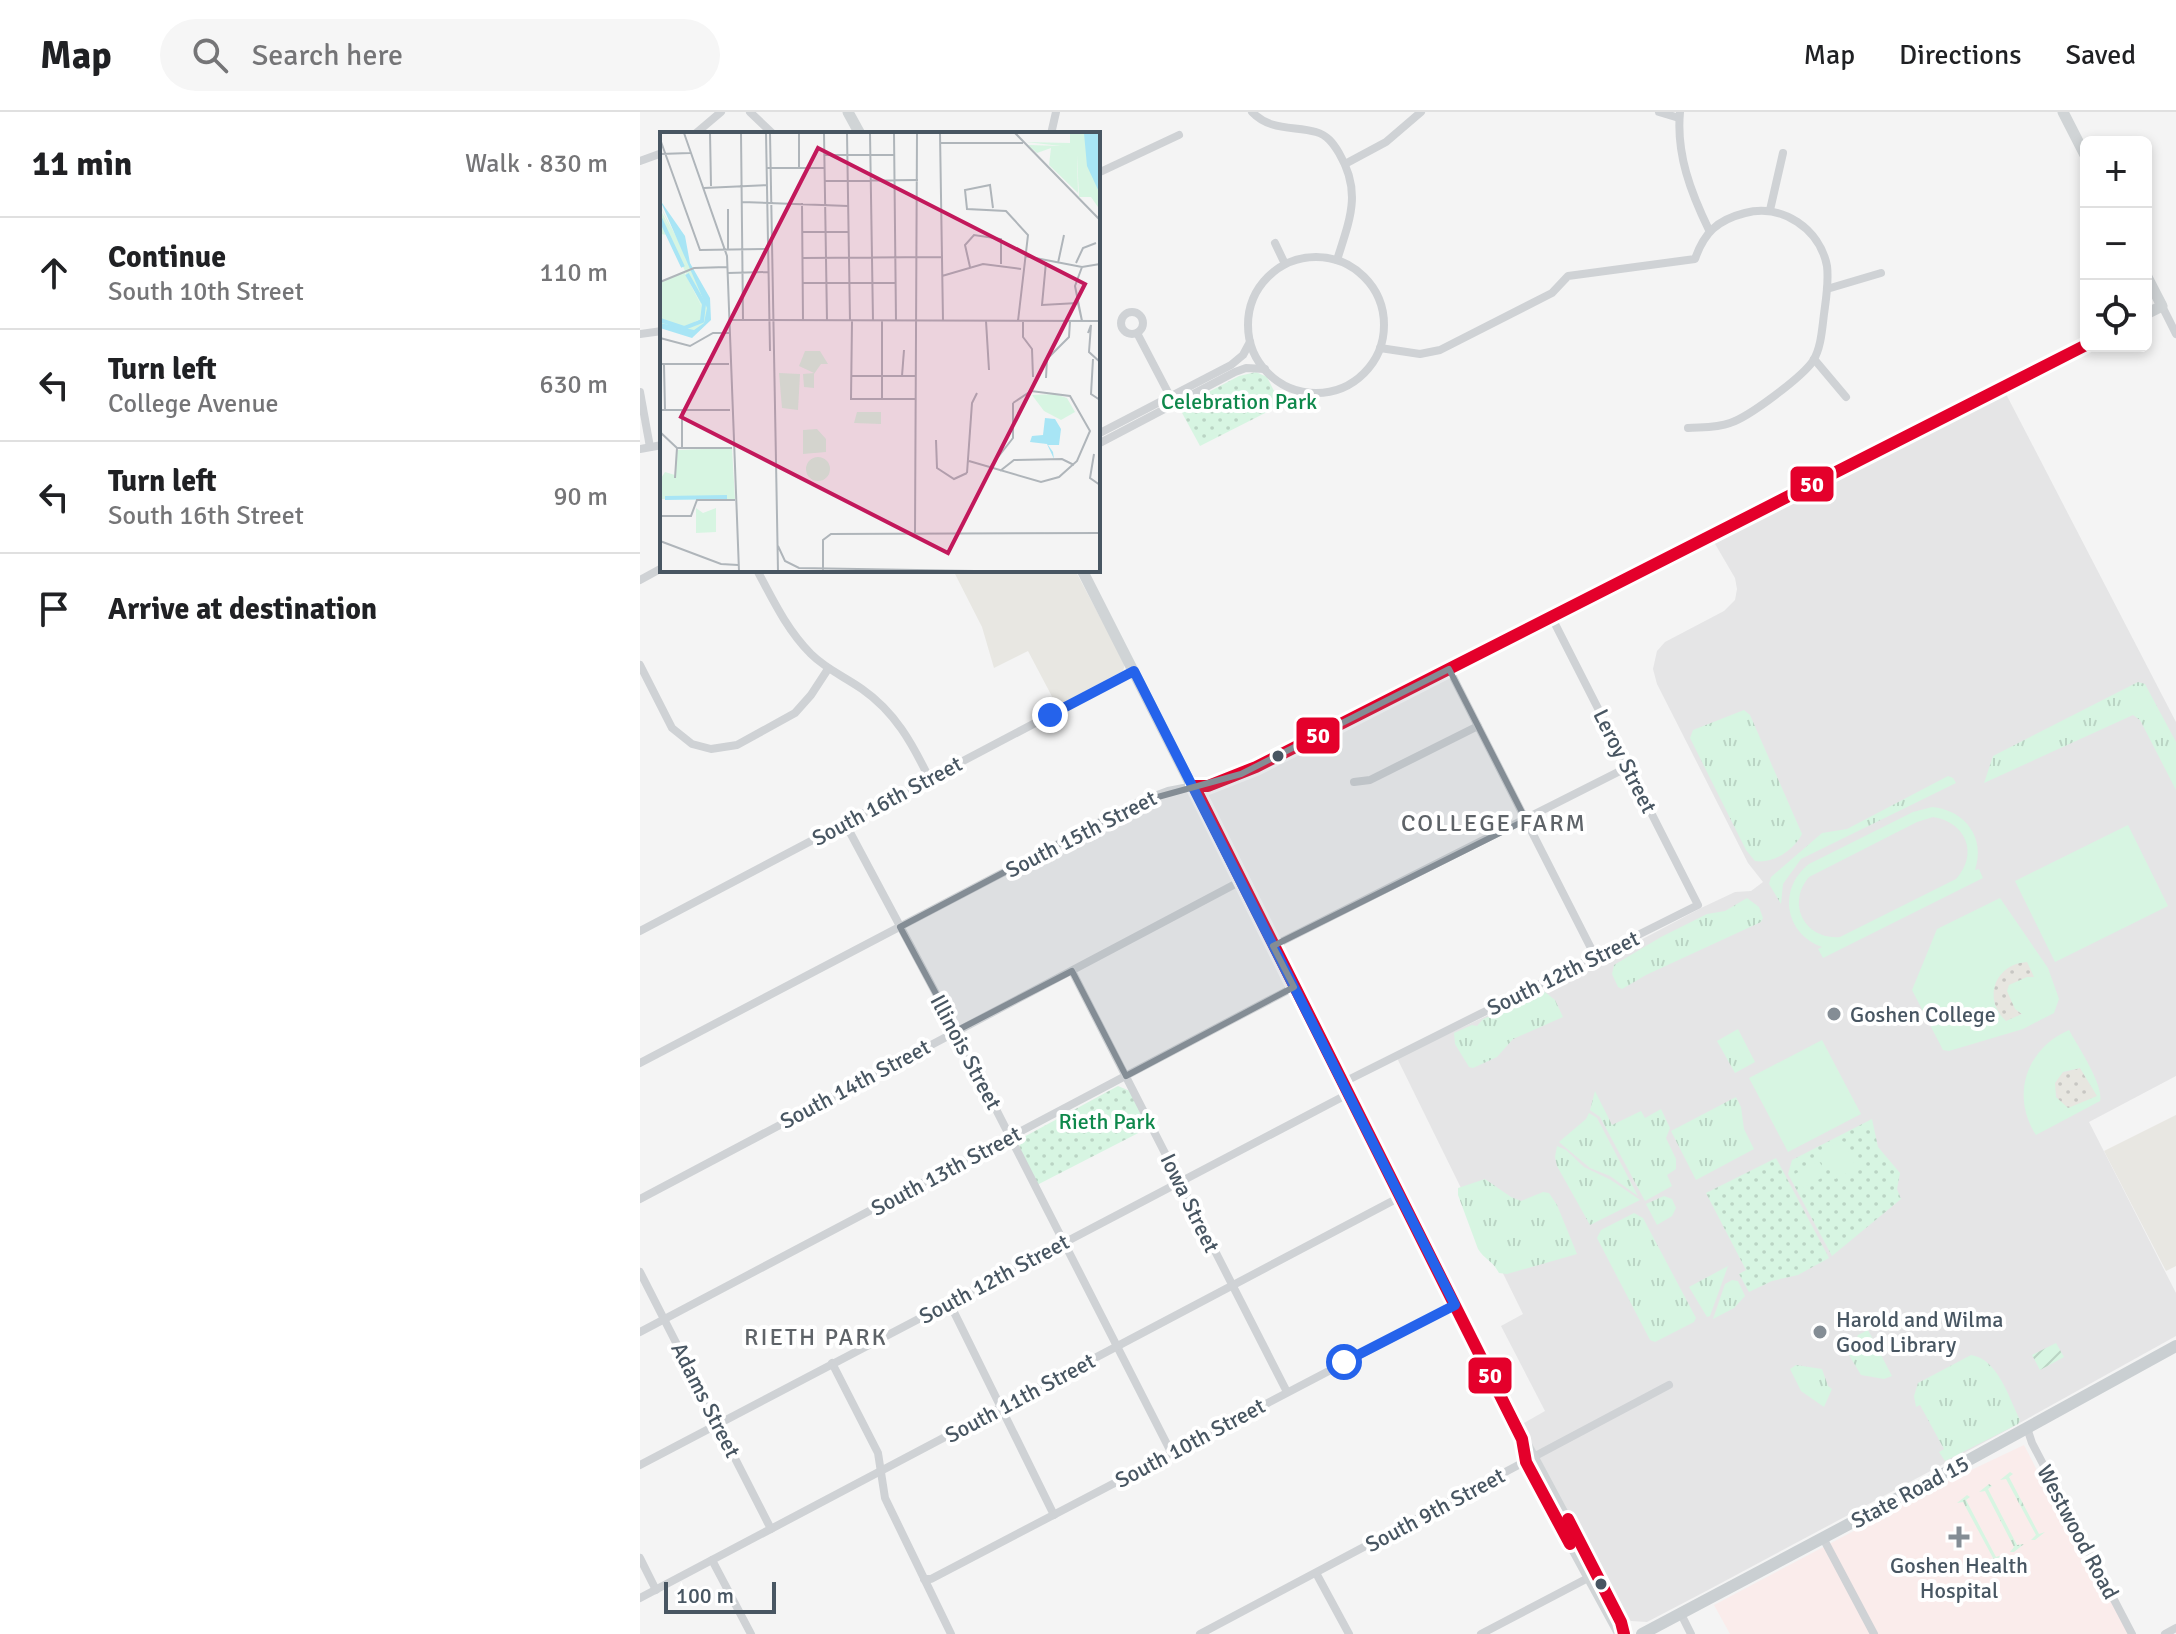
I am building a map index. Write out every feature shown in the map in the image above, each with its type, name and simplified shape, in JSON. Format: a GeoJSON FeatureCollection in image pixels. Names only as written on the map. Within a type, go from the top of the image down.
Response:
{"type":"FeatureCollection","features":[{"type":"Feature","properties":{"kind":"main road"},"geometry":{"type":"LineString","coordinates":[[848,112],[859,132]]}},
{"type":"Feature","properties":{"kind":"main road"},"geometry":{"type":"LineString","coordinates":[[2063,112],[2080,145]]}},
{"type":"Feature","properties":{"kind":"main road"},"geometry":{"type":"LineString","coordinates":[[2149,280],[2162,306],[2152,311]]}},
{"type":"Feature","properties":{"kind":"main road","name":"South 15th Street"},"geometry":{"type":"LineString","coordinates":[[1194,786],[1208,786],[1256,767],[2080,348]]}},
{"type":"Feature","properties":{"kind":"main road"},"geometry":{"type":"LineString","coordinates":[[1083,572],[1455,1305],[1588,1578],[1622,1634]]}},
{"type":"Feature","properties":{"kind":"main road","name":"State Road 15"},"geometry":{"type":"LineString","coordinates":[[1642,1634],[2176,1346]]}},
{"type":"Feature","properties":{"kind":"main road"},"geometry":{"type":"LineString","coordinates":[[1530,1460],[1621,1622],[1622,1634]]}},
{"type":"Feature","properties":{"kind":"street"},"geometry":{"type":"LineString","coordinates":[[697,132],[721,112]]}},
{"type":"Feature","properties":{"kind":"street"},"geometry":{"type":"LineString","coordinates":[[750,112],[771,132]]}},
{"type":"Feature","properties":{"kind":"street"},"geometry":{"type":"LineString","coordinates":[[1051,132],[1056,112]]}},
{"type":"Feature","properties":{"kind":"street"},"geometry":{"type":"LineString","coordinates":[[1252,112],[1273,125],[1325,136],[1345,164],[1353,185],[1353,205],[1337,260]]}},
{"type":"Feature","properties":{"kind":"street"},"geometry":{"type":"LineString","coordinates":[[1345,164],[1386,142],[1421,112]]}},
{"type":"Feature","properties":{"kind":"street"},"geometry":{"type":"LineString","coordinates":[[1659,112],[1679,115],[1684,167],[1695,202],[1709,230]]}},
{"type":"Feature","properties":{"kind":"street"},"geometry":{"type":"LineString","coordinates":[[1100,172],[1179,135]]}},
{"type":"Feature","properties":{"kind":"street"},"geometry":{"type":"LineString","coordinates":[[1770,210],[1783,153]]}},
{"type":"Feature","properties":{"kind":"street"},"geometry":{"type":"LineString","coordinates":[[640,161],[660,154]]}},
{"type":"Feature","properties":{"kind":"street"},"geometry":{"type":"LineString","coordinates":[[1380,348],[1420,354],[1440,350],[1552,293],[1568,276],[1695,259],[1709,230],[1739,214],[1770,210],[1787,216],[1814,237],[1826,264],[1827,289],[1819,346],[1814,359],[1797,377],[1744,416],[1730,423],[1688,428]]}},
{"type":"Feature","properties":{"kind":"street"},"geometry":{"type":"LineString","coordinates":[[1275,243],[1285,264]]}},
{"type":"Feature","properties":{"kind":"street"},"geometry":{"type":"LineString","coordinates":[[1310,257],[1337,260],[1361,274],[1379,299],[1384,320],[1380,348],[1371,365],[1358,379],[1332,391],[1312,393],[1294,389],[1278,381],[1265,369],[1250,341],[1252,301],[1267,277],[1285,264],[1310,257]]}},
{"type":"Feature","properties":{"kind":"street"},"geometry":{"type":"LineString","coordinates":[[1827,289],[1881,273]]}},
{"type":"Feature","properties":{"kind":"street"},"geometry":{"type":"LineString","coordinates":[[2162,306],[2176,334]]}},
{"type":"Feature","properties":{"kind":"street"},"geometry":{"type":"LineString","coordinates":[[640,334],[660,331]]}},
{"type":"Feature","properties":{"kind":"street"},"geometry":{"type":"LineString","coordinates":[[1137,333],[1172,400]]}},
{"type":"Feature","properties":{"kind":"street"},"geometry":{"type":"LineString","coordinates":[[1100,443],[1235,363],[1250,341]]}},
{"type":"Feature","properties":{"kind":"street"},"geometry":{"type":"LineString","coordinates":[[1814,359],[1846,397]]}},
{"type":"Feature","properties":{"kind":"street"},"geometry":{"type":"LineString","coordinates":[[1100,433],[1239,370],[1265,369]]}},
{"type":"Feature","properties":{"kind":"street"},"geometry":{"type":"LineString","coordinates":[[640,392],[643,447]]}},
{"type":"Feature","properties":{"kind":"street"},"geometry":{"type":"LineString","coordinates":[[640,580],[660,569]]}},
{"type":"Feature","properties":{"kind":"street"},"geometry":{"type":"LineString","coordinates":[[758,572],[796,638],[828,669],[862,689],[894,717],[913,744],[929,778]]}},
{"type":"Feature","properties":{"kind":"street","name":"Leroy Street"},"geometry":{"type":"LineString","coordinates":[[1551,616],[1698,905]]}},
{"type":"Feature","properties":{"kind":"street"},"geometry":{"type":"LineString","coordinates":[[640,665],[672,728],[692,744],[711,749],[737,745],[795,713],[828,669]]}},
{"type":"Feature","properties":{"kind":"street"},"geometry":{"type":"LineString","coordinates":[[1449,669],[1596,958]]}},
{"type":"Feature","properties":{"kind":"street","name":"South 16th Street"},"geometry":{"type":"LineString","coordinates":[[640,931],[1134,671]]}},
{"type":"Feature","properties":{"kind":"street"},"geometry":{"type":"LineString","coordinates":[[1354,782],[1370,780],[1478,726]]}},
{"type":"Feature","properties":{"kind":"street"},"geometry":{"type":"LineString","coordinates":[[1273,946],[1628,767]]}},
{"type":"Feature","properties":{"kind":"street","name":"South 15th Street"},"geometry":{"type":"LineString","coordinates":[[640,1063],[1136,803],[1168,791],[1194,786]]}},
{"type":"Feature","properties":{"kind":"street","name":"Illinois Street"},"geometry":{"type":"LineString","coordinates":[[845,823],[956,1031],[1171,1452]]}},
{"type":"Feature","properties":{"kind":"street","name":"South 14th Street"},"geometry":{"type":"LineString","coordinates":[[640,1199],[1241,881]]}},
{"type":"Feature","properties":{"kind":"street","name":"South 12th Street"},"geometry":{"type":"LineString","coordinates":[[640,1465],[1180,1181],[1345,1088],[1698,905]]}},
{"type":"Feature","properties":{"kind":"street","name":"Iowa Street"},"geometry":{"type":"LineString","coordinates":[[1072,971],[1287,1392]]}},
{"type":"Feature","properties":{"kind":"street","name":"South 13th Street"},"geometry":{"type":"LineString","coordinates":[[640,1332],[1294,987]]}},
{"type":"Feature","properties":{"kind":"street","name":"South 11th Street"},"geometry":{"type":"LineString","coordinates":[[640,1598],[1400,1197]]}},
{"type":"Feature","properties":{"kind":"street","name":"Adams Street"},"geometry":{"type":"LineString","coordinates":[[640,1272],[771,1529]]}},
{"type":"Feature","properties":{"kind":"street"},"geometry":{"type":"LineString","coordinates":[[949,1302],[1054,1515]]}},
{"type":"Feature","properties":{"kind":"street","name":"South 10th Street"},"geometry":{"type":"LineString","coordinates":[[924,1579],[931,1579],[1455,1305]]}},
{"type":"Feature","properties":{"kind":"street"},"geometry":{"type":"LineString","coordinates":[[832,1363],[878,1453],[885,1498],[951,1634]]}},
{"type":"Feature","properties":{"kind":"street","name":"South 9th Street"},"geometry":{"type":"LineString","coordinates":[[1200,1634],[1211,1631],[1669,1385]]}},
{"type":"Feature","properties":{"kind":"street","name":"Westwood Road"},"geometry":{"type":"LineString","coordinates":[[2027,1428],[2132,1634]]}},
{"type":"Feature","properties":{"kind":"street"},"geometry":{"type":"LineString","coordinates":[[1823,1538],[1874,1634]]}},
{"type":"Feature","properties":{"kind":"street"},"geometry":{"type":"LineString","coordinates":[[640,1558],[656,1590]]}},
{"type":"Feature","properties":{"kind":"street"},"geometry":{"type":"LineString","coordinates":[[712,1560],[751,1634]]}},
{"type":"Feature","properties":{"kind":"street"},"geometry":{"type":"LineString","coordinates":[[1316,1573],[1349,1634]]}},
{"type":"Feature","properties":{"kind":"street"},"geometry":{"type":"LineString","coordinates":[[1483,1634],[1588,1578]]}},
{"type":"Feature","properties":{"kind":"street"},"geometry":{"type":"LineString","coordinates":[[1681,1614],[1691,1634]]}},
{"type":"Feature","properties":{"kind":"street"},"geometry":{"type":"LineString","coordinates":[[2165,1634],[2176,1628]]}},
{"type":"Feature","properties":{"kind":"highlighted area"},"geometry":{"type":"Polygon","coordinates":[[[1449,669],[1526,820],[1273,946],[1294,987],[1126,1076],[1072,971],[956,1031],[900,927],[1136,803],[1241,774],[1449,669]]]}},
{"type":"Feature","properties":{"kind":"shaded area","name":"Goshen College"},"geometry":{"type":"Polygon","coordinates":[[[2005,392],[2176,722],[2176,1076],[2089,1122],[2176,1293],[2176,1336],[1647,1622],[1631,1621],[1618,1609],[1604,1584],[1524,1428],[1524,1423],[1545,1411],[1501,1326],[1523,1314],[1397,1058],[1586,969],[1701,908],[1735,892],[1751,891],[1763,882],[1748,863],[1657,684],[1653,669],[1657,651],[1665,642],[1724,611],[1735,600],[1735,578],[1711,537],[2005,392]]]}},
{"type":"Feature","properties":{"kind":"shaded area"},"geometry":{"type":"Polygon","coordinates":[[[954,572],[1076,572],[1125,664],[1123,671],[1057,706],[1028,651],[994,668],[982,627],[954,572]]]}},
{"type":"Feature","properties":{"kind":"shaded area"},"geometry":{"type":"Polygon","coordinates":[[[2176,1115],[2176,1266],[2166,1271],[2104,1151],[2176,1115]]]}},
{"type":"Feature","properties":{"kind":"shaded area","name":"Goshen Health Hospital"},"geometry":{"type":"Polygon","coordinates":[[[2024,1445],[2063,1520],[2076,1534],[2128,1634],[1730,1634],[1714,1605],[1950,1480],[2024,1445]]]}},
{"type":"Feature","properties":{"kind":"green space","name":"Celebration Park"},"geometry":{"type":"Polygon","coordinates":[[[1256,372],[1267,377],[1281,405],[1200,446],[1181,411],[1182,406],[1239,376],[1256,372]]]}},
{"type":"Feature","properties":{"kind":"green space"},"geometry":{"type":"Polygon","coordinates":[[[2138,682],[2145,684],[2176,742],[2176,790],[2140,720],[2133,715],[1984,783],[1993,756],[2138,682]]]}},
{"type":"Feature","properties":{"kind":"green space"},"geometry":{"type":"Polygon","coordinates":[[[1744,710],[1750,715],[1802,834],[1782,855],[1762,861],[1755,861],[1746,850],[1690,738],[1693,730],[1744,710]]]}},
{"type":"Feature","properties":{"kind":"green space"},"geometry":{"type":"Polygon","coordinates":[[[1948,776],[1956,783],[1801,859],[1783,884],[1781,904],[1769,884],[1771,877],[1822,833],[1847,829],[1948,776]]]}},
{"type":"Feature","properties":{"kind":"green space"},"geometry":{"type":"Polygon","coordinates":[[[1932,807],[1944,809],[1963,820],[1975,837],[1978,858],[1975,870],[1979,869],[1983,878],[1823,958],[1818,949],[1822,947],[1800,932],[1793,921],[1789,897],[1799,874],[1809,864],[1913,812],[1932,807]],[[1933,817],[1917,822],[1809,877],[1799,898],[1803,918],[1817,933],[1840,937],[1956,879],[1967,859],[1966,840],[1954,825],[1933,817]]]}},
{"type":"Feature","properties":{"kind":"green space"},"geometry":{"type":"Polygon","coordinates":[[[2128,825],[2168,906],[2055,962],[2015,881],[2128,825]]]}},
{"type":"Feature","properties":{"kind":"green space"},"geometry":{"type":"Polygon","coordinates":[[[1747,898],[1759,907],[1763,918],[1761,922],[1622,989],[1618,987],[1612,974],[1614,965],[1661,937],[1707,914],[1725,911],[1747,898]]]}},
{"type":"Feature","properties":{"kind":"green space"},"geometry":{"type":"Polygon","coordinates":[[[2000,898],[2048,968],[2059,999],[2054,1013],[2023,1029],[1949,1051],[1943,1050],[1912,990],[1937,929],[2000,898]],[[2027,962],[2016,964],[2000,976],[1994,993],[1995,1003],[2006,1021],[2022,1014],[2015,1009],[2007,991],[2009,985],[2034,977],[2027,962]]]}},
{"type":"Feature","properties":{"kind":"green space"},"geometry":{"type":"Polygon","coordinates":[[[1545,992],[1555,1000],[1563,1017],[1513,1039],[1497,1057],[1469,1067],[1455,1044],[1454,1033],[1472,1025],[1477,1026],[1483,1019],[1545,992]]]}},
{"type":"Feature","properties":{"kind":"green space"},"geometry":{"type":"Polygon","coordinates":[[[1738,1029],[1755,1062],[1735,1073],[1717,1041],[1738,1029]]]}},
{"type":"Feature","properties":{"kind":"green space"},"geometry":{"type":"Polygon","coordinates":[[[2069,1030],[2094,1075],[2100,1101],[2036,1135],[2028,1120],[2024,1089],[2033,1061],[2054,1038],[2069,1030]],[[2080,1068],[2063,1072],[2055,1083],[2056,1097],[2068,1108],[2097,1096],[2080,1068]]]}},
{"type":"Feature","properties":{"kind":"green space"},"geometry":{"type":"Polygon","coordinates":[[[1822,1040],[1861,1114],[1788,1152],[1749,1078],[1822,1040]]]}},
{"type":"Feature","properties":{"kind":"green space","name":"Rieth Park"},"geometry":{"type":"Polygon","coordinates":[[[1118,1086],[1130,1091],[1148,1128],[1037,1185],[1019,1146],[1022,1138],[1118,1086]]]}},
{"type":"Feature","properties":{"kind":"green space"},"geometry":{"type":"Polygon","coordinates":[[[1595,1091],[1612,1125],[1641,1111],[1645,1118],[1661,1109],[1670,1128],[1666,1138],[1676,1159],[1676,1169],[1667,1175],[1672,1186],[1645,1201],[1600,1117],[1590,1110],[1595,1091]]]}},
{"type":"Feature","properties":{"kind":"green space"},"geometry":{"type":"Polygon","coordinates":[[[1736,1097],[1741,1107],[1744,1129],[1754,1149],[1696,1180],[1671,1131],[1736,1097]]]}},
{"type":"Feature","properties":{"kind":"green space"},"geometry":{"type":"Polygon","coordinates":[[[1589,1113],[1597,1118],[1638,1196],[1610,1176],[1590,1168],[1559,1142],[1589,1113]]]}},
{"type":"Feature","properties":{"kind":"green space"},"geometry":{"type":"Polygon","coordinates":[[[1872,1119],[1878,1147],[1900,1173],[1897,1189],[1901,1199],[1832,1256],[1788,1174],[1792,1160],[1872,1119]]]}},
{"type":"Feature","properties":{"kind":"green space"},"geometry":{"type":"Polygon","coordinates":[[[1843,1141],[1857,1168],[1835,1179],[1821,1151],[1843,1141]]]}},
{"type":"Feature","properties":{"kind":"green space"},"geometry":{"type":"Polygon","coordinates":[[[1557,1146],[1584,1167],[1611,1180],[1640,1200],[1590,1225],[1557,1166],[1557,1146]]]}},
{"type":"Feature","properties":{"kind":"green space"},"geometry":{"type":"Polygon","coordinates":[[[1776,1158],[1829,1258],[1798,1275],[1772,1281],[1749,1292],[1739,1274],[1746,1270],[1706,1193],[1776,1158]]]}},
{"type":"Feature","properties":{"kind":"green space"},"geometry":{"type":"Polygon","coordinates":[[[1819,1161],[1827,1175],[1803,1188],[1795,1174],[1819,1161]]]}},
{"type":"Feature","properties":{"kind":"green space"},"geometry":{"type":"Polygon","coordinates":[[[1485,1179],[1521,1201],[1543,1192],[1549,1193],[1577,1254],[1507,1274],[1499,1273],[1478,1249],[1458,1195],[1458,1188],[1485,1179]]]}},
{"type":"Feature","properties":{"kind":"green space"},"geometry":{"type":"Polygon","coordinates":[[[1664,1196],[1672,1199],[1676,1208],[1672,1216],[1657,1225],[1646,1204],[1664,1196]]]}},
{"type":"Feature","properties":{"kind":"green space"},"geometry":{"type":"Polygon","coordinates":[[[1634,1213],[1643,1218],[1696,1318],[1694,1322],[1655,1342],[1650,1340],[1597,1238],[1601,1230],[1634,1213]]]}},
{"type":"Feature","properties":{"kind":"green space"},"geometry":{"type":"Polygon","coordinates":[[[1728,1266],[1710,1316],[1707,1317],[1689,1287],[1728,1266]]]}},
{"type":"Feature","properties":{"kind":"green space"},"geometry":{"type":"Polygon","coordinates":[[[1738,1281],[1745,1296],[1734,1308],[1713,1319],[1725,1284],[1738,1281]]]}},
{"type":"Feature","properties":{"kind":"green space"},"geometry":{"type":"Polygon","coordinates":[[[1868,1330],[1892,1376],[1884,1379],[1861,1375],[1849,1355],[1858,1335],[1868,1330]]]}},
{"type":"Feature","properties":{"kind":"green space"},"geometry":{"type":"Polygon","coordinates":[[[2056,1343],[2064,1357],[2040,1370],[2032,1355],[2056,1343]]]}},
{"type":"Feature","properties":{"kind":"green space"},"geometry":{"type":"Polygon","coordinates":[[[1971,1355],[1980,1358],[1995,1372],[2020,1420],[2018,1424],[1945,1461],[1939,1452],[1944,1449],[1920,1405],[1916,1407],[1914,1396],[1918,1383],[1971,1355]]]}},
{"type":"Feature","properties":{"kind":"green space"},"geometry":{"type":"Polygon","coordinates":[[[1796,1365],[1822,1369],[1832,1389],[1824,1407],[1801,1391],[1790,1369],[1796,1365]]]}},
{"type":"Feature","properties":{"kind":"green space"},"geometry":{"type":"Polygon","coordinates":[[[2010,1472],[2013,1474],[2009,1477],[2039,1534],[2045,1532],[2035,1540],[2031,1540],[2036,1535],[2006,1479],[2000,1480],[2010,1472]]]}},
{"type":"Feature","properties":{"kind":"green space"},"geometry":{"type":"Polygon","coordinates":[[[1989,1484],[1992,1486],[1988,1489],[2017,1545],[2024,1544],[2014,1552],[2010,1552],[2014,1547],[1985,1491],[1979,1492],[1989,1484]]]}},
{"type":"Feature","properties":{"kind":"green space"},"geometry":{"type":"Polygon","coordinates":[[[1967,1495],[1970,1497],[1966,1500],[1996,1557],[2002,1555],[1992,1563],[1989,1563],[1993,1558],[1963,1502],[1957,1503],[1967,1495]]]}},
{"type":"Feature","properties":{"kind":"sand"},"geometry":{"type":"Polygon","coordinates":[[[2027,962],[2035,977],[2030,978],[2015,1009],[2022,1014],[2006,1021],[1995,1003],[1996,984],[2007,969],[2027,962]]]}},
{"type":"Feature","properties":{"kind":"sand"},"geometry":{"type":"Polygon","coordinates":[[[2080,1068],[2097,1096],[2069,1109],[2059,1102],[2054,1086],[2060,1074],[2080,1068]]]}},
{"type":"Feature","properties":{"kind":"transit line","name":"50"},"geometry":{"type":"LineString","coordinates":[[1570,1544],[1526,1462],[1522,1439],[1194,786],[1208,786],[1256,767],[2080,348]]}},
{"type":"Feature","properties":{"kind":"transit line","name":"50"},"geometry":{"type":"LineString","coordinates":[[1568,1519],[1621,1622],[1624,1634]]}},
{"type":"Feature","properties":{"kind":"place","name":"Goshen College"},"geometry":{"type":"Point","coordinates":[1834,1014]}},
{"type":"Feature","properties":{"kind":"place","name":"Harold and Wilma Good Library"},"geometry":{"type":"Point","coordinates":[1820,1332]}},
{"type":"Feature","properties":{"kind":"place","name":"Goshen Health Hospital"},"geometry":{"type":"Point","coordinates":[1959,1537]}},
{"type":"Feature","properties":{"kind":"district","name":"COLLEGE FARM"},"geometry":{"type":"Point","coordinates":[1494,823]}},
{"type":"Feature","properties":{"kind":"district","name":"RIETH PARK"},"geometry":{"type":"Point","coordinates":[816,1337]}},
{"type":"Feature","properties":{"kind":"route"},"geometry":{"type":"LineString","coordinates":[[1050,715],[1134,671],[1455,1305],[1344,1362]]}}]}
